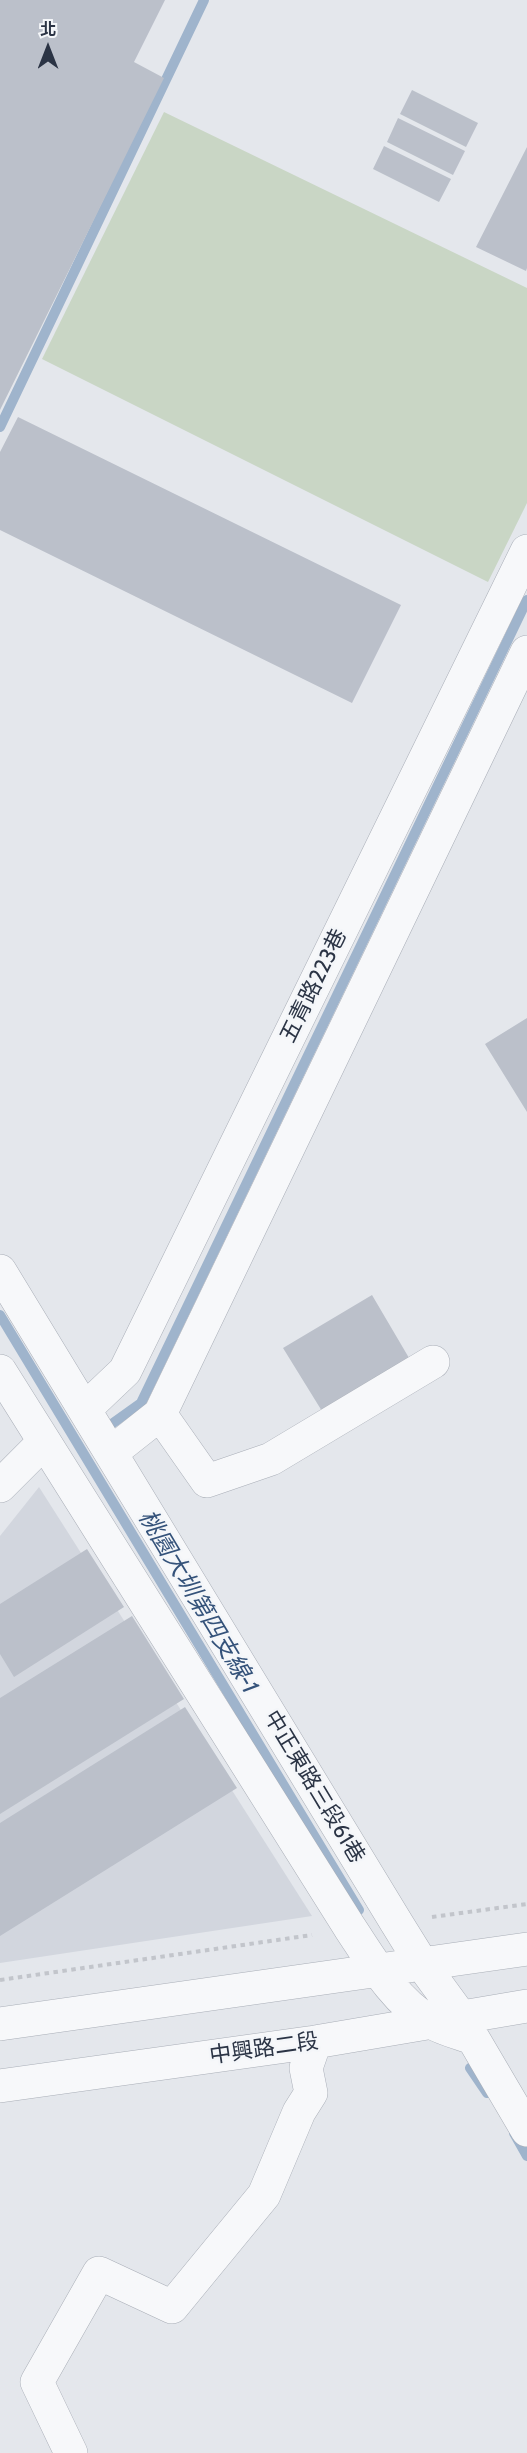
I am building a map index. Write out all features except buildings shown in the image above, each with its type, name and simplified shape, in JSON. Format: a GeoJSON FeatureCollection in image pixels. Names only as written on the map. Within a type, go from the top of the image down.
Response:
{"type":"FeatureCollection","features":[{"type":"Feature","properties":{"kind":"street","name":"五青路223巷"},"geometry":{"type":"LineString","coordinates":[[85,1409],[125,1371],[527,550]]}},
{"type":"Feature","properties":{"kind":"street","name":"五青路223巷"},"geometry":{"type":"LineString","coordinates":[[112,1452],[160,1414],[527,652]]}},
{"type":"Feature","properties":{"kind":"street","name":"中正東路三段61巷"},"geometry":{"type":"LineString","coordinates":[[0,1271],[422,1964],[455,2025]]}},
{"type":"Feature","properties":{"kind":"street"},"geometry":{"type":"LineString","coordinates":[[160,1414],[207,1481],[271,1459],[432,1362]]}},
{"type":"Feature","properties":{"kind":"street"},"geometry":{"type":"LineString","coordinates":[[0,1371],[43,1443],[350,1928],[379,1970],[412,2008],[455,2025],[527,2130]]}},
{"type":"Feature","properties":{"kind":"street"},"geometry":{"type":"LineString","coordinates":[[0,1486],[43,1443]]}},
{"type":"Feature","properties":{"kind":"street"},"geometry":{"type":"LineString","coordinates":[[0,2024],[527,1949]]}},
{"type":"Feature","properties":{"kind":"street","name":"中興路二段"},"geometry":{"type":"LineString","coordinates":[[0,2086],[455,2025],[527,2006]]}},
{"type":"Feature","properties":{"kind":"street"},"geometry":{"type":"LineString","coordinates":[[71,2453],[37,2382],[99,2273],[172,2307],[264,2195],[299,2112],[311,2093],[306,2068],[315,2042]]}},
{"type":"Feature","properties":{"kind":"path"},"geometry":{"type":"LineString","coordinates":[[426,1918],[527,1904]]}},
{"type":"Feature","properties":{"kind":"path"},"geometry":{"type":"LineString","coordinates":[[0,1980],[312,1935]]}},
{"type":"Feature","properties":{"kind":"shaded area"},"geometry":{"type":"Polygon","coordinates":[[[39,1487],[312,1916],[0,1963],[0,1536],[39,1487]]]}},
{"type":"Feature","properties":{"kind":"green space"},"geometry":{"type":"Polygon","coordinates":[[[164,112],[527,288],[527,503],[488,582],[42,359],[164,112]]]}},
{"type":"Feature","properties":{"kind":"waterway"},"geometry":{"type":"LineString","coordinates":[[0,427],[204,0]]}},
{"type":"Feature","properties":{"kind":"waterway"},"geometry":{"type":"LineString","coordinates":[[113,1423],[141,1403],[527,600]]}},
{"type":"Feature","properties":{"kind":"waterway","name":"桃園大圳第四支線-1"},"geometry":{"type":"LineString","coordinates":[[0,1315],[359,1910]]}},
{"type":"Feature","properties":{"kind":"waterway","name":"桃園大圳第四支線-1"},"geometry":{"type":"LineString","coordinates":[[470,2068],[487,2093]]}},
{"type":"Feature","properties":{"kind":"waterway","name":"桃園大圳第四支線-1"},"geometry":{"type":"LineString","coordinates":[[514,2133],[527,2156]]}}]}
